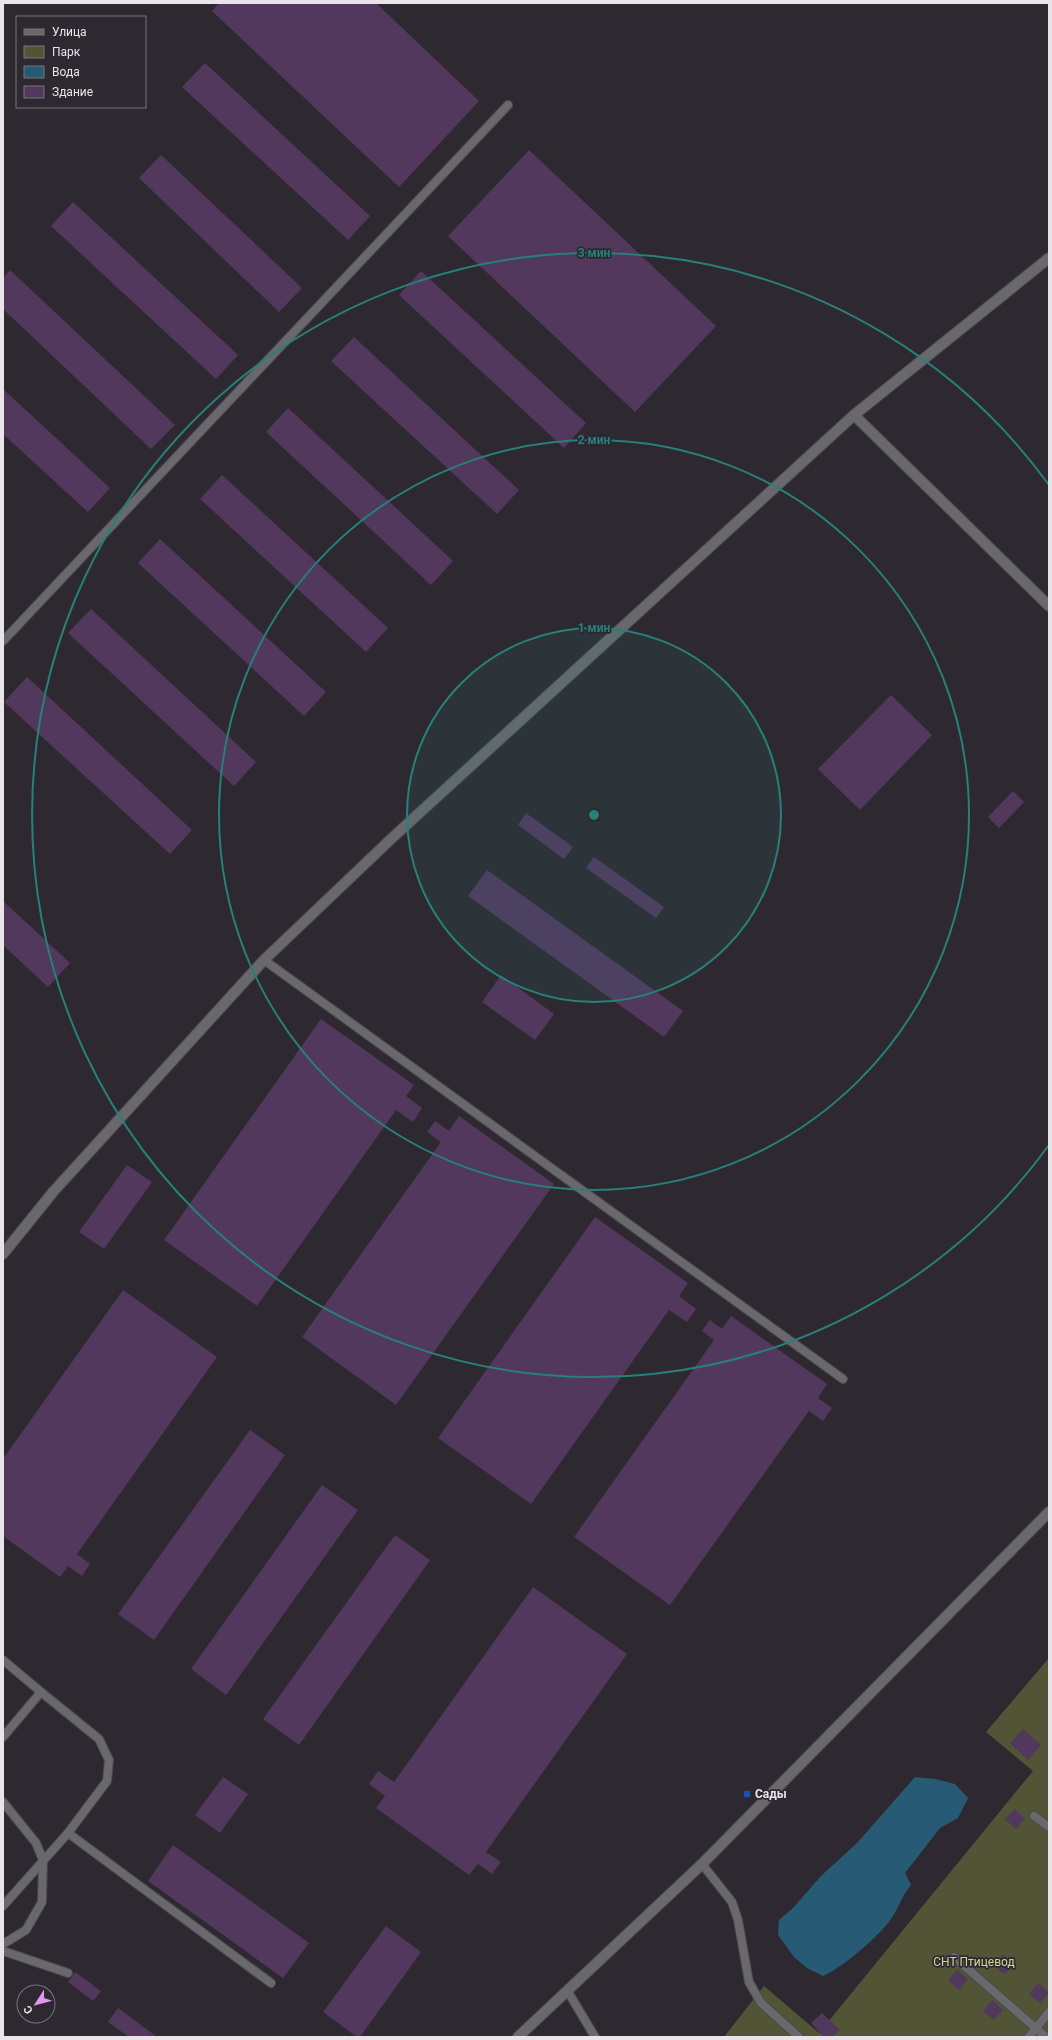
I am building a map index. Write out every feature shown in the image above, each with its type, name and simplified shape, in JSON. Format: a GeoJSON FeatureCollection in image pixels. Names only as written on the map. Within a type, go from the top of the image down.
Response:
{"type":"FeatureCollection","features":[{"type":"Feature","properties":{"kind":"street"},"geometry":{"type":"LineString","coordinates":[[3,1254],[52,1192],[264,960],[397,834],[854,415],[1049,258]]}},
{"type":"Feature","properties":{"kind":"street"},"geometry":{"type":"LineString","coordinates":[[854,415],[1049,606]]}},
{"type":"Feature","properties":{"kind":"street"},"geometry":{"type":"LineString","coordinates":[[518,2037],[702,1864],[1049,1512]]}},
{"type":"Feature","properties":{"kind":"lane"},"geometry":{"type":"LineString","coordinates":[[3,641],[508,105]]}},
{"type":"Feature","properties":{"kind":"lane"},"geometry":{"type":"LineString","coordinates":[[264,960],[843,1379]]}},
{"type":"Feature","properties":{"kind":"lane"},"geometry":{"type":"LineString","coordinates":[[3,1660],[99,1739],[109,1760],[106,1781],[68,1833],[42,1860],[3,1906]]}},
{"type":"Feature","properties":{"kind":"lane"},"geometry":{"type":"LineString","coordinates":[[3,1737],[41,1692]]}},
{"type":"Feature","properties":{"kind":"lane"},"geometry":{"type":"LineString","coordinates":[[3,1802],[36,1843],[42,1860],[42,1902],[26,1930],[3,1944]]}},
{"type":"Feature","properties":{"kind":"lane"},"geometry":{"type":"LineString","coordinates":[[1034,1816],[1049,1827]]}},
{"type":"Feature","properties":{"kind":"lane"},"geometry":{"type":"LineString","coordinates":[[68,1833],[271,1983]]}},
{"type":"Feature","properties":{"kind":"lane"},"geometry":{"type":"LineString","coordinates":[[702,1864],[732,1902],[738,1920],[748,1982],[761,2003],[799,2037]]}},
{"type":"Feature","properties":{"kind":"lane"},"geometry":{"type":"LineString","coordinates":[[3,1952],[68,1973]]}},
{"type":"Feature","properties":{"kind":"lane"},"geometry":{"type":"LineString","coordinates":[[954,1957],[1046,2037]]}},
{"type":"Feature","properties":{"kind":"lane"},"geometry":{"type":"LineString","coordinates":[[567,1990],[595,2037]]}},
{"type":"Feature","properties":{"kind":"lane"},"geometry":{"type":"LineString","coordinates":[[1029,2037],[1049,2012]]}},
{"type":"Feature","properties":{"kind":"green space","name":"СНТ Птицевод"},"geometry":{"type":"Polygon","coordinates":[[[1049,1658],[1049,2037],[724,2037],[764,1986],[819,2033],[1033,1771],[986,1732],[1049,1658]]]}},
{"type":"Feature","properties":{"kind":"water"},"geometry":{"type":"Polygon","coordinates":[[[915,1777],[935,1779],[955,1784],[968,1798],[958,1818],[940,1828],[905,1873],[911,1885],[891,1919],[878,1934],[850,1959],[823,1976],[807,1968],[794,1957],[778,1935],[779,1920],[793,1908],[821,1876],[857,1843],[915,1777]]]}},
{"type":"Feature","properties":{"kind":"building"},"geometry":{"type":"Polygon","coordinates":[[[219,3],[376,3],[479,101],[399,187],[212,11],[219,3]]]}},
{"type":"Feature","properties":{"kind":"building"},"geometry":{"type":"Polygon","coordinates":[[[205,63],[370,216],[348,240],[182,87],[205,63]]]}},
{"type":"Feature","properties":{"kind":"building"},"geometry":{"type":"Polygon","coordinates":[[[529,150],[716,326],[635,412],[448,236],[529,150]]]}},
{"type":"Feature","properties":{"kind":"building"},"geometry":{"type":"Polygon","coordinates":[[[161,155],[302,288],[279,312],[139,178],[161,155]]]}},
{"type":"Feature","properties":{"kind":"building"},"geometry":{"type":"Polygon","coordinates":[[[73,202],[238,355],[216,379],[51,226],[73,202]]]}},
{"type":"Feature","properties":{"kind":"building"},"geometry":{"type":"Polygon","coordinates":[[[10,270],[175,425],[151,449],[3,309],[3,278],[10,270]]]}},
{"type":"Feature","properties":{"kind":"building"},"geometry":{"type":"Polygon","coordinates":[[[421,271],[586,423],[564,448],[399,295],[421,271]]]}},
{"type":"Feature","properties":{"kind":"building"},"geometry":{"type":"Polygon","coordinates":[[[354,337],[519,490],[497,514],[331,361],[354,337]]]}},
{"type":"Feature","properties":{"kind":"building"},"geometry":{"type":"Polygon","coordinates":[[[3,389],[110,488],[88,512],[3,434],[3,389]]]}},
{"type":"Feature","properties":{"kind":"building"},"geometry":{"type":"Polygon","coordinates":[[[288,408],[453,561],[431,585],[266,432],[288,408]]]}},
{"type":"Feature","properties":{"kind":"building"},"geometry":{"type":"Polygon","coordinates":[[[222,475],[388,628],[366,652],[200,499],[222,475]]]}},
{"type":"Feature","properties":{"kind":"building"},"geometry":{"type":"Polygon","coordinates":[[[160,539],[326,692],[304,716],[138,563],[160,539]]]}},
{"type":"Feature","properties":{"kind":"building"},"geometry":{"type":"Polygon","coordinates":[[[91,609],[256,762],[234,786],[68,633],[91,609]]]}},
{"type":"Feature","properties":{"kind":"building"},"geometry":{"type":"Polygon","coordinates":[[[27,677],[192,830],[170,854],[4,702],[27,677]]]}},
{"type":"Feature","properties":{"kind":"building"},"geometry":{"type":"Polygon","coordinates":[[[891,695],[932,735],[860,810],[818,769],[891,695]]]}},
{"type":"Feature","properties":{"kind":"building"},"geometry":{"type":"Polygon","coordinates":[[[1013,791],[1024,802],[999,828],[988,817],[1013,791]]]}},
{"type":"Feature","properties":{"kind":"building"},"geometry":{"type":"Polygon","coordinates":[[[526,813],[573,847],[564,859],[518,825],[526,813]]]}},
{"type":"Feature","properties":{"kind":"building"},"geometry":{"type":"Polygon","coordinates":[[[594,857],[664,907],[656,918],[586,868],[594,857]]]}},
{"type":"Feature","properties":{"kind":"building"},"geometry":{"type":"Polygon","coordinates":[[[487,870],[683,1011],[664,1037],[468,896],[487,870]]]}},
{"type":"Feature","properties":{"kind":"building"},"geometry":{"type":"Polygon","coordinates":[[[3,901],[70,963],[48,987],[3,945],[3,901]]]}},
{"type":"Feature","properties":{"kind":"building"},"geometry":{"type":"Polygon","coordinates":[[[501,975],[554,1014],[535,1040],[482,1002],[501,975]]]}},
{"type":"Feature","properties":{"kind":"building"},"geometry":{"type":"Polygon","coordinates":[[[321,1019],[414,1085],[406,1096],[422,1108],[413,1122],[396,1110],[257,1306],[164,1240],[321,1019]]]}},
{"type":"Feature","properties":{"kind":"building"},"geometry":{"type":"Polygon","coordinates":[[[459,1116],[554,1184],[396,1405],[302,1337],[441,1142],[427,1132],[435,1121],[449,1131],[459,1116]]]}},
{"type":"Feature","properties":{"kind":"building"},"geometry":{"type":"Polygon","coordinates":[[[127,1165],[152,1182],[104,1249],[79,1232],[127,1165]]]}},
{"type":"Feature","properties":{"kind":"building"},"geometry":{"type":"Polygon","coordinates":[[[595,1217],[688,1283],[679,1296],[696,1309],[687,1322],[669,1310],[531,1504],[438,1438],[595,1217]]]}},
{"type":"Feature","properties":{"kind":"building"},"geometry":{"type":"Polygon","coordinates":[[[123,1290],[217,1357],[77,1554],[90,1564],[82,1576],[68,1566],[60,1577],[3,1536],[3,1459],[123,1290]]]}},
{"type":"Feature","properties":{"kind":"building"},"geometry":{"type":"Polygon","coordinates":[[[731,1316],[827,1384],[818,1398],[832,1408],[823,1421],[809,1411],[670,1605],[574,1537],[714,1340],[702,1331],[710,1320],[722,1329],[731,1316]]]}},
{"type":"Feature","properties":{"kind":"building"},"geometry":{"type":"Polygon","coordinates":[[[250,1430],[285,1455],[154,1640],[118,1614],[250,1430]]]}},
{"type":"Feature","properties":{"kind":"building"},"geometry":{"type":"Polygon","coordinates":[[[322,1485],[358,1510],[226,1695],[191,1669],[322,1485]]]}},
{"type":"Feature","properties":{"kind":"building"},"geometry":{"type":"Polygon","coordinates":[[[395,1535],[430,1560],[299,1745],[263,1719],[395,1535]]]}},
{"type":"Feature","properties":{"kind":"building"},"geometry":{"type":"Polygon","coordinates":[[[533,1587],[627,1654],[486,1852],[501,1862],[492,1874],[478,1864],[469,1875],[376,1808],[385,1796],[369,1784],[378,1771],[394,1782],[533,1587]]]}},
{"type":"Feature","properties":{"kind":"building"},"geometry":{"type":"Polygon","coordinates":[[[1023,1729],[1041,1745],[1028,1760],[1010,1743],[1023,1729]]]}},
{"type":"Feature","properties":{"kind":"building"},"geometry":{"type":"Polygon","coordinates":[[[223,1777],[248,1794],[220,1833],[195,1815],[223,1777]]]}},
{"type":"Feature","properties":{"kind":"building"},"geometry":{"type":"Polygon","coordinates":[[[1015,1809],[1025,1819],[1016,1829],[1005,1819],[1015,1809]]]}},
{"type":"Feature","properties":{"kind":"building"},"geometry":{"type":"Polygon","coordinates":[[[173,1845],[309,1943],[283,1978],[148,1881],[173,1845]]]}},
{"type":"Feature","properties":{"kind":"building"},"geometry":{"type":"Polygon","coordinates":[[[386,1926],[421,1952],[360,2037],[357,2037],[323,2012],[386,1926]]]}},
{"type":"Feature","properties":{"kind":"building"},"geometry":{"type":"Polygon","coordinates":[[[1003,1954],[1013,1964],[1004,1974],[993,1965],[1003,1954]]]}},
{"type":"Feature","properties":{"kind":"building"},"geometry":{"type":"Polygon","coordinates":[[[957,1970],[968,1979],[959,1990],[948,1980],[957,1970]]]}},
{"type":"Feature","properties":{"kind":"building"},"geometry":{"type":"Polygon","coordinates":[[[75,1972],[101,1991],[93,2001],[68,1982],[75,1972]]]}},
{"type":"Feature","properties":{"kind":"building"},"geometry":{"type":"Polygon","coordinates":[[[1038,1983],[1049,1993],[1040,2003],[1029,1994],[1038,1983]]]}},
{"type":"Feature","properties":{"kind":"building"},"geometry":{"type":"Polygon","coordinates":[[[992,2000],[1003,2010],[994,2020],[983,2011],[992,2000]]]}},
{"type":"Feature","properties":{"kind":"building"},"geometry":{"type":"Polygon","coordinates":[[[118,2008],[157,2037],[129,2037],[108,2022],[118,2008]]]}},
{"type":"Feature","properties":{"kind":"building"},"geometry":{"type":"Polygon","coordinates":[[[822,2013],[840,2030],[832,2037],[824,2037],[811,2023],[822,2013]]]}},
{"type":"Feature","properties":{"kind":"place","name":"Сады"},"geometry":{"type":"Point","coordinates":[747,1794]}}]}
